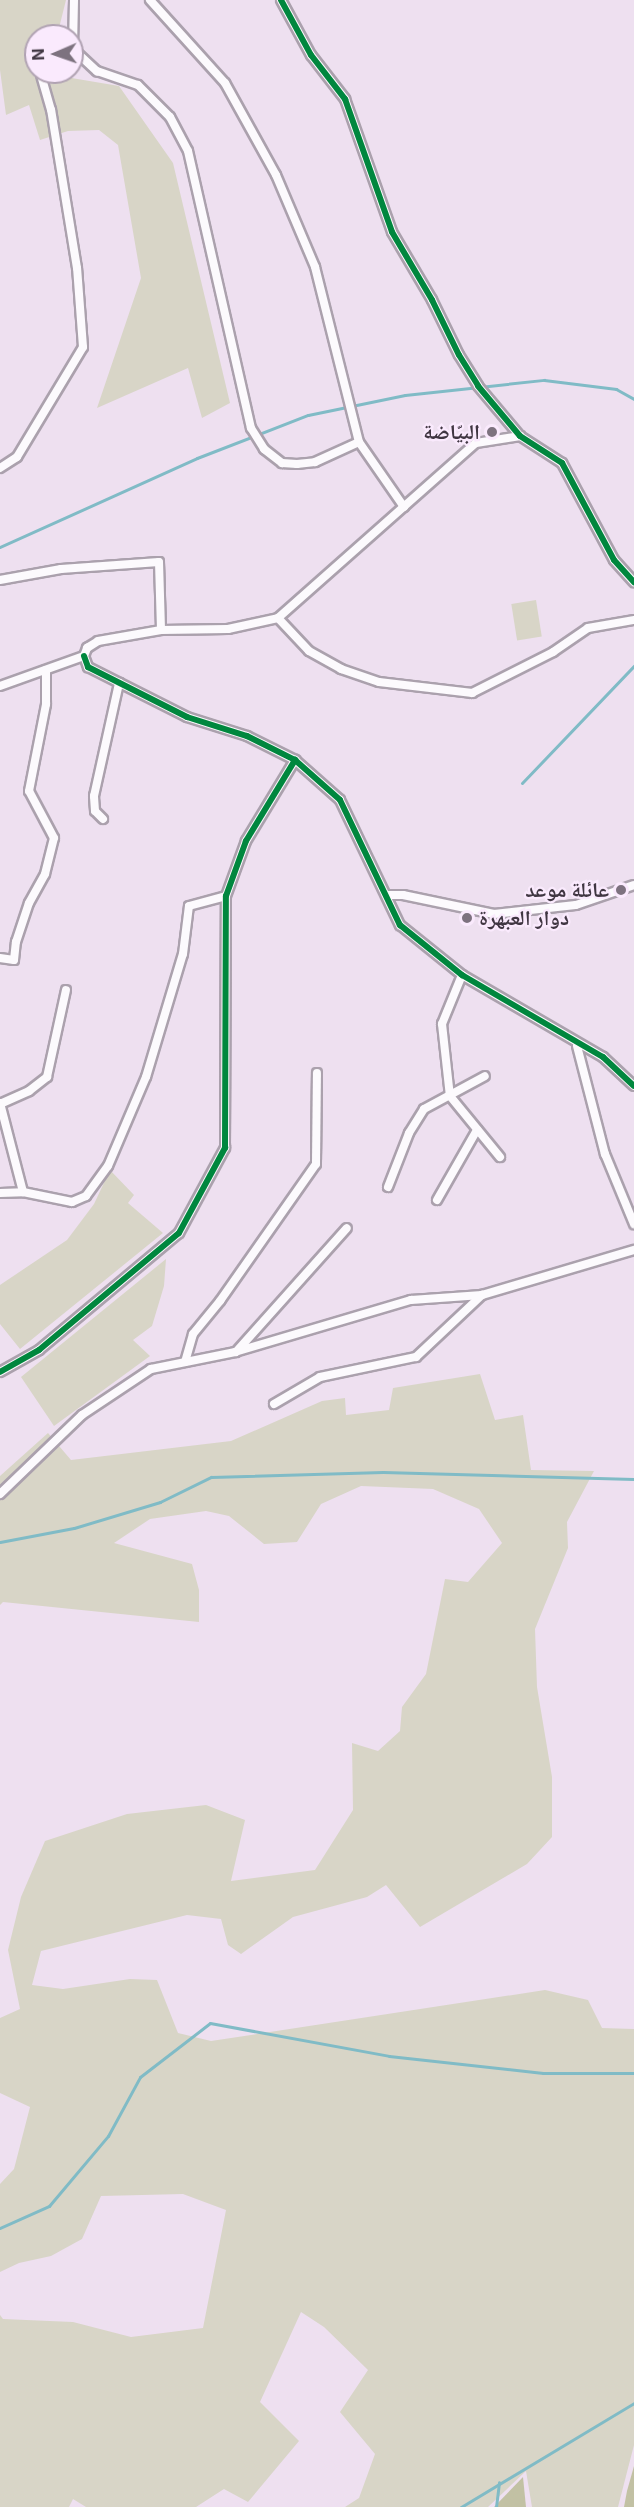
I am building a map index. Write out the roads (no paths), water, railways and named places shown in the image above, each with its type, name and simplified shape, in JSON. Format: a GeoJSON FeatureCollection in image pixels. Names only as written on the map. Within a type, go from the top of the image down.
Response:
{"type":"FeatureCollection","features":[{"type":"Feature","properties":{"kind":"street"},"geometry":{"type":"LineString","coordinates":[[74,0],[73,49],[97,71],[138,86],[170,117],[188,151],[251,428],[264,449],[282,463],[297,464],[315,462],[359,442]]}},
{"type":"Feature","properties":{"kind":"street"},"geometry":{"type":"LineString","coordinates":[[150,0],[225,82],[276,175],[315,267],[359,442],[404,507]]}},
{"type":"Feature","properties":{"kind":"street"},"geometry":{"type":"LineString","coordinates":[[281,0],[311,55],[345,99],[392,231],[432,300],[459,355],[478,386],[520,436],[562,463],[614,560],[634,582]]}},
{"type":"Feature","properties":{"kind":"street"},"geometry":{"type":"LineString","coordinates":[[0,468],[17,457],[83,347],[77,268],[51,110],[43,84]]}},
{"type":"Feature","properties":{"kind":"street"},"geometry":{"type":"LineString","coordinates":[[520,436],[476,443],[278,618],[228,629],[161,630],[98,641],[87,648],[84,656],[88,667],[187,717],[247,736],[296,760],[340,800],[400,925],[462,975],[578,1046],[603,1058],[634,1086]]}},
{"type":"Feature","properties":{"kind":"street"},"geometry":{"type":"LineString","coordinates":[[0,580],[61,568],[159,562],[161,630]]}},
{"type":"Feature","properties":{"kind":"street"},"geometry":{"type":"LineString","coordinates":[[278,618],[309,651],[341,669],[379,682],[472,693],[553,652],[588,628],[634,620]]}},
{"type":"Feature","properties":{"kind":"street"},"geometry":{"type":"LineString","coordinates":[[0,686],[84,656]]}},
{"type":"Feature","properties":{"kind":"street"},"geometry":{"type":"LineString","coordinates":[[0,958],[14,960],[29,903],[45,874],[54,838],[29,791],[46,704],[46,670]]}},
{"type":"Feature","properties":{"kind":"street"},"geometry":{"type":"LineString","coordinates":[[103,819],[95,810],[93,796],[119,683]]}},
{"type":"Feature","properties":{"kind":"street"},"geometry":{"type":"LineString","coordinates":[[0,1372],[39,1350],[179,1233],[225,1149],[226,896],[246,841],[296,760]]}},
{"type":"Feature","properties":{"kind":"street"},"geometry":{"type":"LineString","coordinates":[[387,895],[403,894],[494,914],[576,905],[634,885]]}},
{"type":"Feature","properties":{"kind":"street"},"geometry":{"type":"LineString","coordinates":[[0,1193],[23,1192],[72,1202],[86,1196],[108,1166],[146,1077],[183,954],[189,906],[226,896]]}},
{"type":"Feature","properties":{"kind":"street"},"geometry":{"type":"LineString","coordinates":[[462,975],[442,1024],[450,1096],[500,1157]]}},
{"type":"Feature","properties":{"kind":"street"},"geometry":{"type":"LineString","coordinates":[[23,1192],[0,1104],[29,1091],[46,1077],[66,990]]}},
{"type":"Feature","properties":{"kind":"street"},"geometry":{"type":"LineString","coordinates":[[578,1046],[605,1154],[634,1224]]}},
{"type":"Feature","properties":{"kind":"street"},"geometry":{"type":"LineString","coordinates":[[185,1362],[193,1334],[316,1164],[317,1073]]}},
{"type":"Feature","properties":{"kind":"street"},"geometry":{"type":"LineString","coordinates":[[388,1187],[424,1109],[485,1076]]}},
{"type":"Feature","properties":{"kind":"street"},"geometry":{"type":"LineString","coordinates":[[437,1200],[477,1130]]}},
{"type":"Feature","properties":{"kind":"street"},"geometry":{"type":"LineString","coordinates":[[236,1352],[347,1228]]}},
{"type":"Feature","properties":{"kind":"street"},"geometry":{"type":"LineString","coordinates":[[0,1494],[82,1415],[150,1369],[236,1352],[411,1300],[482,1294],[634,1250]]}},
{"type":"Feature","properties":{"kind":"street"},"geometry":{"type":"LineString","coordinates":[[274,1404],[320,1377],[416,1357],[482,1294]]}},
{"type":"Feature","properties":{"kind":"waterway"},"geometry":{"type":"LineString","coordinates":[[0,547],[197,458],[308,415],[405,395],[544,380],[616,389],[634,399]]}},
{"type":"Feature","properties":{"kind":"waterway"},"geometry":{"type":"LineString","coordinates":[[522,783],[634,666]]}},
{"type":"Feature","properties":{"kind":"waterway"},"geometry":{"type":"LineString","coordinates":[[0,1542],[74,1528],[160,1502],[211,1477],[383,1472],[634,1479]]}},
{"type":"Feature","properties":{"kind":"waterway"},"geometry":{"type":"LineString","coordinates":[[0,2228],[49,2206],[108,2136],[140,2077],[210,2023],[389,2056],[543,2073],[634,2073]]}},
{"type":"Feature","properties":{"kind":"waterway"},"geometry":{"type":"LineString","coordinates":[[461,2507],[634,2403]]}},
{"type":"Feature","properties":{"kind":"waterway"},"geometry":{"type":"LineString","coordinates":[[496,2507],[499,2482]]}},
{"type":"Feature","properties":{"kind":"place","name":"البيّاضة"},"geometry":{"type":"Point","coordinates":[492,432]}},
{"type":"Feature","properties":{"kind":"place","name":"عائلة موعد"},"geometry":{"type":"Point","coordinates":[621,890]}},
{"type":"Feature","properties":{"kind":"place","name":"دوار العبهرة"},"geometry":{"type":"Point","coordinates":[467,918]}}]}
